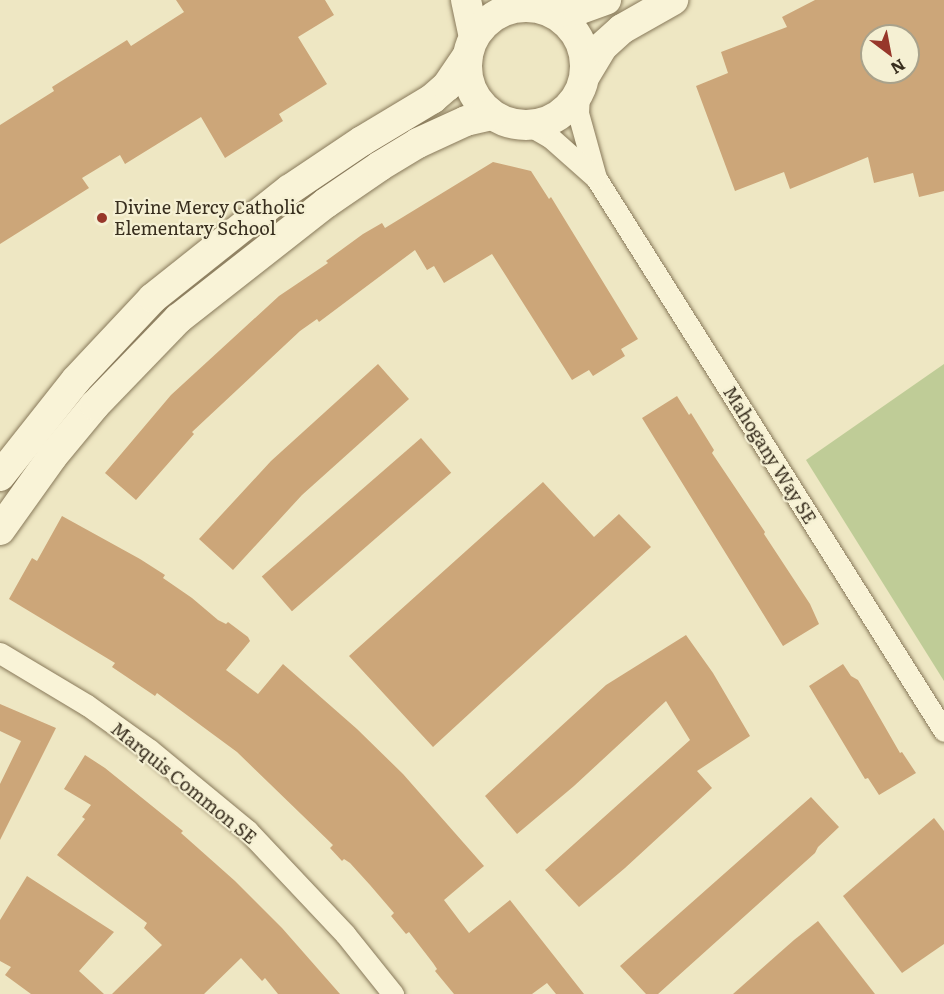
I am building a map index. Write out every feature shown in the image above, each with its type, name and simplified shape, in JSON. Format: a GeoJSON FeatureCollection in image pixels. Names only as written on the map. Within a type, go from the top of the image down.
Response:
{"type":"FeatureCollection","features":[{"type":"Feature","properties":{"kind":"street"},"geometry":{"type":"LineString","coordinates":[[466,0],[471,46],[467,72],[471,89],[479,104],[492,115],[510,124],[530,126],[550,121],[567,110],[602,47],[622,29],[673,0]]}},
{"type":"Feature","properties":{"kind":"street"},"geometry":{"type":"LineString","coordinates":[[0,476],[76,380],[153,298],[289,190],[362,141],[432,99],[447,86],[485,24],[499,14],[515,8],[534,6],[578,10],[606,0]]}},
{"type":"Feature","properties":{"kind":"street"},"geometry":{"type":"LineString","coordinates":[[534,6],[569,26],[582,45],[582,84]]}},
{"type":"Feature","properties":{"kind":"street","name":"Mahogany Way SE"},"geometry":{"type":"LineString","coordinates":[[582,84],[578,113],[596,178]]}},
{"type":"Feature","properties":{"kind":"street"},"geometry":{"type":"LineString","coordinates":[[0,530],[52,457],[95,405],[178,319],[326,203],[380,166],[418,143],[466,121],[492,115]]}},
{"type":"Feature","properties":{"kind":"street","name":"Mahogany Way SE"},"geometry":{"type":"LineString","coordinates":[[530,126],[551,138],[596,178],[944,731]]}},
{"type":"Feature","properties":{"kind":"street","name":"Marquis Common SE"},"geometry":{"type":"LineString","coordinates":[[0,653],[87,705],[150,750],[247,830],[345,934],[393,994]]}},
{"type":"Feature","properties":{"kind":"green space"},"geometry":{"type":"Polygon","coordinates":[[[944,364],[944,681],[806,460],[944,364]]]}},
{"type":"Feature","properties":{"kind":"building"},"geometry":{"type":"Polygon","coordinates":[[[176,0],[325,0],[334,15],[298,37],[327,84],[279,114],[283,121],[225,158],[201,117],[125,164],[120,155],[82,178],[89,188],[0,244],[0,125],[54,91],[52,87],[127,40],[131,46],[184,12],[176,0]]]}},
{"type":"Feature","properties":{"kind":"building"},"geometry":{"type":"Polygon","coordinates":[[[815,0],[944,0],[944,191],[919,197],[913,173],[874,183],[868,157],[790,189],[784,172],[735,191],[696,86],[728,73],[721,52],[787,27],[782,17],[815,0]]]}},
{"type":"Feature","properties":{"kind":"building"},"geometry":{"type":"Polygon","coordinates":[[[493,162],[531,171],[549,199],[551,197],[638,339],[621,349],[625,356],[593,376],[589,370],[572,380],[492,254],[444,283],[434,266],[427,270],[415,250],[319,322],[317,319],[300,331],[192,432],[194,434],[136,500],[105,473],[171,395],[279,296],[328,263],[326,261],[363,234],[382,223],[385,228],[493,162]]]}},
{"type":"Feature","properties":{"kind":"building"},"geometry":{"type":"Polygon","coordinates":[[[378,364],[409,399],[302,495],[233,570],[199,539],[271,461],[378,364]]]}},
{"type":"Feature","properties":{"kind":"building"},"geometry":{"type":"Polygon","coordinates":[[[677,396],[689,415],[691,413],[714,450],[712,453],[810,604],[819,624],[783,646],[642,418],[677,396]]]}},
{"type":"Feature","properties":{"kind":"building"},"geometry":{"type":"Polygon","coordinates":[[[421,438],[451,473],[292,611],[262,576],[421,438]]]}},
{"type":"Feature","properties":{"kind":"building"},"geometry":{"type":"Polygon","coordinates":[[[543,482],[594,537],[619,514],[651,547],[433,747],[349,656],[543,482]]]}},
{"type":"Feature","properties":{"kind":"building"},"geometry":{"type":"Polygon","coordinates":[[[62,516],[165,575],[163,578],[218,620],[226,624],[228,622],[248,637],[250,641],[226,670],[258,694],[283,664],[357,729],[403,774],[484,866],[444,900],[469,933],[510,900],[584,994],[556,994],[547,983],[532,994],[454,994],[435,971],[437,969],[433,963],[409,932],[406,934],[391,916],[394,913],[370,885],[350,863],[344,859],[342,861],[330,848],[333,845],[237,752],[157,693],[155,696],[112,667],[115,663],[9,599],[32,558],[37,561],[62,516]]]}},
{"type":"Feature","properties":{"kind":"building"},"geometry":{"type":"Polygon","coordinates":[[[686,635],[713,673],[750,736],[697,771],[712,788],[579,907],[545,870],[690,740],[666,701],[574,786],[517,834],[485,796],[606,685],[686,635]]]}},
{"type":"Feature","properties":{"kind":"building"},"geometry":{"type":"Polygon","coordinates":[[[843,664],[851,676],[858,680],[900,753],[902,752],[916,773],[879,795],[868,778],[865,779],[809,686],[843,664]]]}},
{"type":"Feature","properties":{"kind":"building"},"geometry":{"type":"Polygon","coordinates":[[[0,704],[56,728],[0,840],[0,784],[21,741],[0,731],[0,704]]]}},
{"type":"Feature","properties":{"kind":"building"},"geometry":{"type":"Polygon","coordinates":[[[85,755],[105,768],[183,831],[181,833],[235,881],[282,928],[340,994],[278,994],[265,978],[262,981],[241,958],[204,994],[112,994],[162,945],[144,928],[147,923],[57,855],[85,819],[82,817],[91,805],[64,789],[85,755]]]}},
{"type":"Feature","properties":{"kind":"building"},"geometry":{"type":"Polygon","coordinates":[[[811,797],[839,827],[818,847],[815,853],[658,994],[646,994],[620,966],[811,797]]]}},
{"type":"Feature","properties":{"kind":"building"},"geometry":{"type":"Polygon","coordinates":[[[934,818],[944,831],[944,944],[902,973],[843,896],[934,818]]]}},
{"type":"Feature","properties":{"kind":"building"},"geometry":{"type":"Polygon","coordinates":[[[27,876],[114,932],[79,971],[104,994],[31,994],[5,975],[11,967],[0,961],[0,920],[27,876]]]}},
{"type":"Feature","properties":{"kind":"building"},"geometry":{"type":"Polygon","coordinates":[[[818,921],[875,994],[733,994],[794,940],[818,921]]]}},
{"type":"Feature","properties":{"kind":"place","name":"Divine Mercy Catholic Elementary School"},"geometry":{"type":"Point","coordinates":[102,218]}}]}
